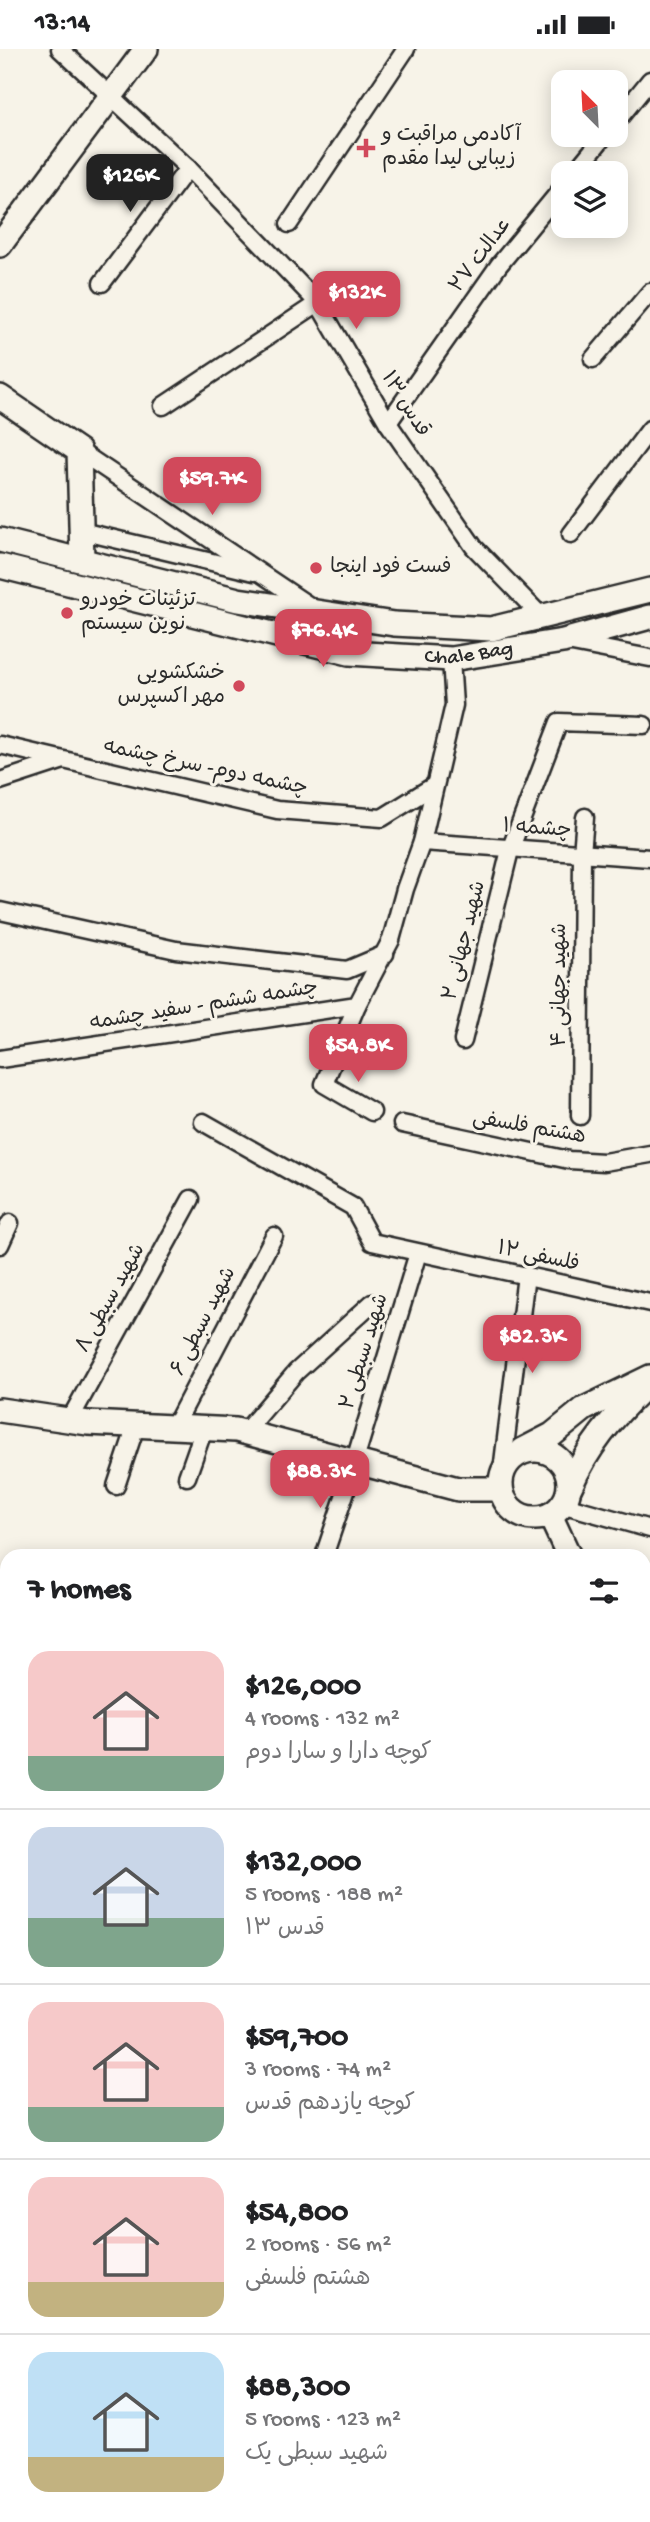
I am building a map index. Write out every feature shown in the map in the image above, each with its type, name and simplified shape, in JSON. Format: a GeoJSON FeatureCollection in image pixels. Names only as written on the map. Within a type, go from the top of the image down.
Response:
{"type":"FeatureCollection","features":[{"type":"Feature","properties":{"kind":"street","name":"قدس ۱۳"},"geometry":{"type":"LineString","coordinates":[[60,49],[188,168],[318,303],[388,423],[474,547],[543,618]]}},
{"type":"Feature","properties":{"kind":"street"},"geometry":{"type":"LineString","coordinates":[[0,245],[146,49]]}},
{"type":"Feature","properties":{"kind":"street"},"geometry":{"type":"LineString","coordinates":[[289,224],[407,49]]}},
{"type":"Feature","properties":{"kind":"street"},"geometry":{"type":"LineString","coordinates":[[628,107],[650,80]]}},
{"type":"Feature","properties":{"kind":"street"},"geometry":{"type":"LineString","coordinates":[[584,161],[596,147]]}},
{"type":"Feature","properties":{"kind":"street"},"geometry":{"type":"LineString","coordinates":[[102,283],[188,168]]}},
{"type":"Feature","properties":{"kind":"street","name":"عدالت ۲۷"},"geometry":{"type":"LineString","coordinates":[[388,423],[499,265],[551,202]]}},
{"type":"Feature","properties":{"kind":"street"},"geometry":{"type":"LineString","coordinates":[[593,359],[650,292]]}},
{"type":"Feature","properties":{"kind":"street"},"geometry":{"type":"LineString","coordinates":[[163,406],[318,303]]}},
{"type":"Feature","properties":{"kind":"street"},"geometry":{"type":"LineString","coordinates":[[0,397],[267,575],[322,615]]}},
{"type":"Feature","properties":{"kind":"street"},"geometry":{"type":"LineString","coordinates":[[571,534],[650,429]]}},
{"type":"Feature","properties":{"kind":"street"},"geometry":{"type":"LineString","coordinates":[[79,451],[82,560]]}},
{"type":"Feature","properties":{"kind":"street"},"geometry":{"type":"LineString","coordinates":[[81,531],[267,575]]}},
{"type":"Feature","properties":{"kind":"street","name":"Chale Bag"},"geometry":{"type":"LineString","coordinates":[[0,540],[238,600],[394,624],[491,629],[650,590]]}},
{"type":"Feature","properties":{"kind":"street","name":"Chale Bag"},"geometry":{"type":"LineString","coordinates":[[0,566],[349,653],[451,659],[563,641],[650,617]]}},
{"type":"Feature","properties":{"kind":"street"},"geometry":{"type":"LineString","coordinates":[[563,641],[650,658]]}},
{"type":"Feature","properties":{"kind":"street"},"geometry":{"type":"LineString","coordinates":[[372,1112],[324,1084],[357,1005],[384,954],[422,842],[454,705],[451,659]]}},
{"type":"Feature","properties":{"kind":"street","name":"۲ شهید جهانی"},"geometry":{"type":"LineString","coordinates":[[463,1041],[510,850],[559,722],[644,725]]}},
{"type":"Feature","properties":{"kind":"street","name":"چشمه دوم- سرخ چشمه"},"geometry":{"type":"LineString","coordinates":[[0,745],[277,810],[382,818],[435,785]]}},
{"type":"Feature","properties":{"kind":"street"},"geometry":{"type":"LineString","coordinates":[[0,781],[64,761]]}},
{"type":"Feature","properties":{"kind":"street","name":"۴ شهید جهانی"},"geometry":{"type":"LineString","coordinates":[[580,1116],[582,854],[585,817]]}},
{"type":"Feature","properties":{"kind":"street","name":"چشمه ۱"},"geometry":{"type":"LineString","coordinates":[[422,842],[650,858]]}},
{"type":"Feature","properties":{"kind":"street"},"geometry":{"type":"LineString","coordinates":[[0,911],[176,950],[334,969],[347,970],[384,954]]}},
{"type":"Feature","properties":{"kind":"street","name":"چشمه ششم - سفید چشمه"},"geometry":{"type":"LineString","coordinates":[[0,1059],[357,1005]]}},
{"type":"Feature","properties":{"kind":"street","name":"۱۲ فلسفی"},"geometry":{"type":"LineString","coordinates":[[203,1122],[353,1207],[372,1242],[650,1303]]}},
{"type":"Feature","properties":{"kind":"street","name":"هشتم فلسفی"},"geometry":{"type":"LineString","coordinates":[[402,1124],[569,1160],[604,1162],[650,1154]]}},
{"type":"Feature","properties":{"kind":"street","name":"۸ شهید سبطی"},"geometry":{"type":"LineString","coordinates":[[69,1421],[191,1199]]}},
{"type":"Feature","properties":{"kind":"street"},"geometry":{"type":"LineString","coordinates":[[0,1245],[10,1223]]}},
{"type":"Feature","properties":{"kind":"street","name":"۶ شهید سبطی"},"geometry":{"type":"LineString","coordinates":[[174,1427],[274,1236]]}},
{"type":"Feature","properties":{"kind":"street","name":"۲ شهید سبطی"},"geometry":{"type":"LineString","coordinates":[[326,1549],[418,1253]]}},
{"type":"Feature","properties":{"kind":"street"},"geometry":{"type":"LineString","coordinates":[[526,1275],[501,1480],[507,1505],[522,1516],[536,1518],[560,1502],[583,1457],[607,1423],[650,1379]]}},
{"type":"Feature","properties":{"kind":"street"},"geometry":{"type":"LineString","coordinates":[[245,1432],[296,1371],[372,1303]]}},
{"type":"Feature","properties":{"kind":"street"},"geometry":{"type":"LineString","coordinates":[[0,1410],[69,1421],[245,1432],[353,1469],[458,1489],[501,1480],[519,1452],[552,1435],[584,1409],[650,1379]]}},
{"type":"Feature","properties":{"kind":"street"},"geometry":{"type":"LineString","coordinates":[[116,1486],[136,1426]]}},
{"type":"Feature","properties":{"kind":"street"},"geometry":{"type":"LineString","coordinates":[[187,1477],[204,1429]]}},
{"type":"Feature","properties":{"kind":"street"},"geometry":{"type":"LineString","coordinates":[[519,1452],[543,1449],[556,1455],[566,1468],[560,1502],[568,1549]]}},
{"type":"Feature","properties":{"kind":"street"},"geometry":{"type":"LineString","coordinates":[[560,1502],[650,1529]]}},
{"type":"Feature","properties":{"kind":"place","name":"آکادمی مراقبت و زیبایی لیدا مقدم"},"geometry":{"type":"Point","coordinates":[366,148]}},
{"type":"Feature","properties":{"kind":"place","name":"فست فود اينجا"},"geometry":{"type":"Point","coordinates":[316,568]}},
{"type":"Feature","properties":{"kind":"place","name":"تزئینات خودرو نوین سیستم"},"geometry":{"type":"Point","coordinates":[67,613]}},
{"type":"Feature","properties":{"kind":"place","name":"خشکشویی مهر اکسپرس"},"geometry":{"type":"Point","coordinates":[239,686]}}]}
